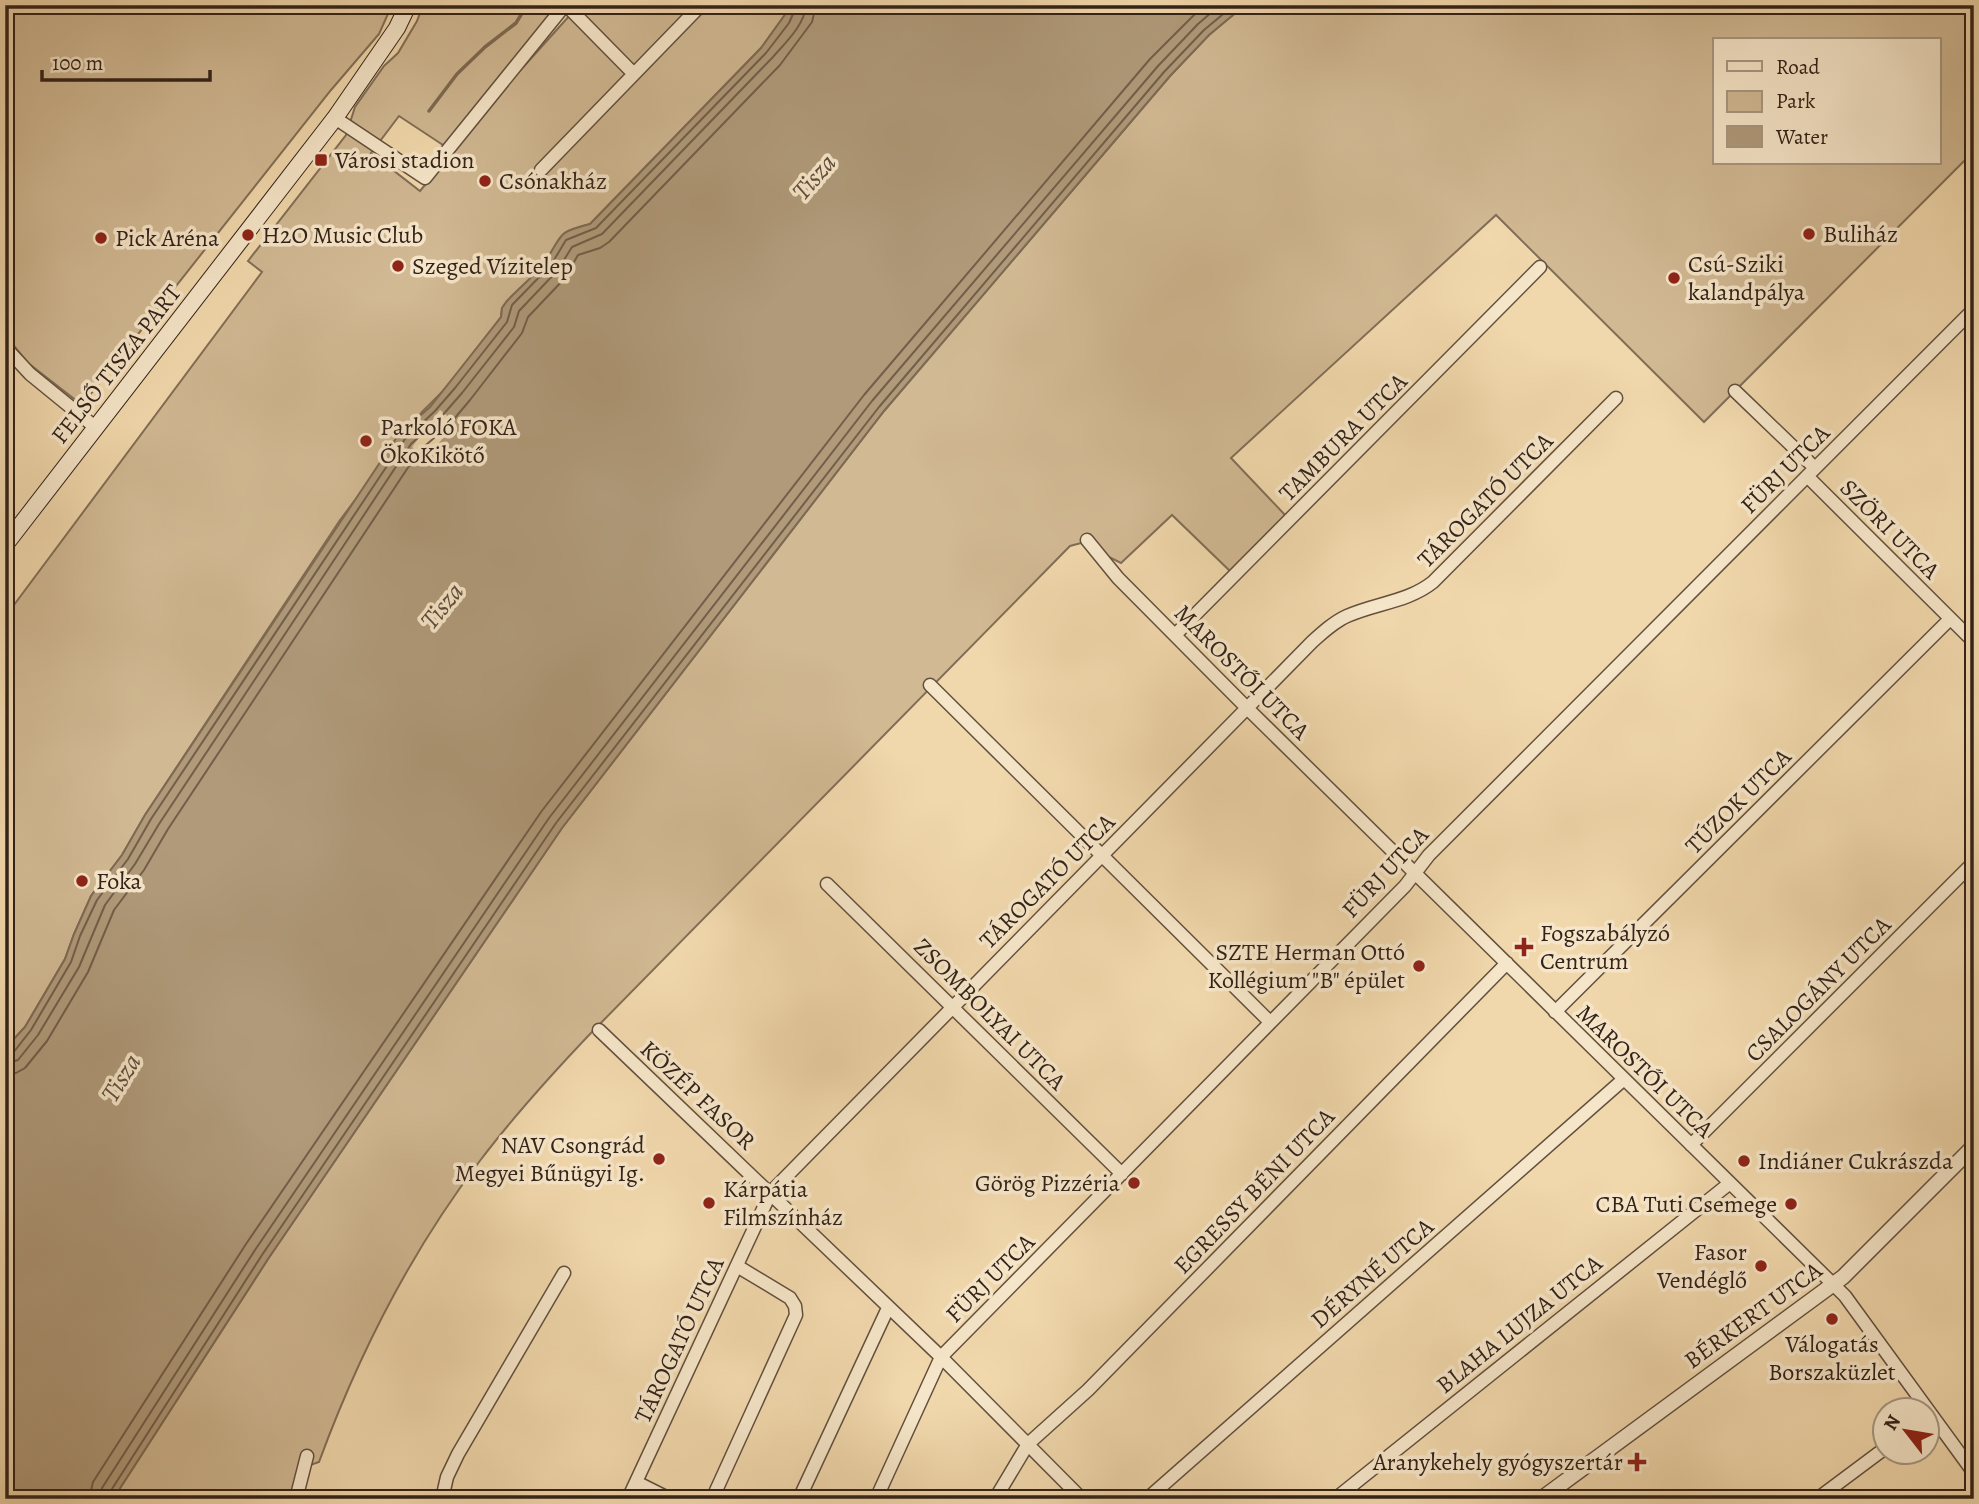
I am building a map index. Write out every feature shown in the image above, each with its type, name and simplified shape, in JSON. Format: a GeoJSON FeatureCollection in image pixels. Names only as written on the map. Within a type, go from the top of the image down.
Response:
{"type":"FeatureCollection","features":[{"type":"Feature","properties":{"kind":"main road","name":"FELSŐ TISZA PART"},"geometry":{"type":"LineString","coordinates":[[5,545],[335,118],[392,36],[408,5]]}},
{"type":"Feature","properties":{"kind":"street"},"geometry":{"type":"LineString","coordinates":[[335,118],[425,178],[565,5],[633,73]]}},
{"type":"Feature","properties":{"kind":"street"},"geometry":{"type":"LineString","coordinates":[[541,170],[701,5]]}},
{"type":"Feature","properties":{"kind":"street","name":"TAMBURA UTCA"},"geometry":{"type":"LineString","coordinates":[[1175,635],[1540,267]]}},
{"type":"Feature","properties":{"kind":"street","name":"FÜRJ UTCA"},"geometry":{"type":"LineString","coordinates":[[876,1499],[941,1357],[1416,873],[1429,855],[1974,309]]}},
{"type":"Feature","properties":{"kind":"street"},"geometry":{"type":"LineString","coordinates":[[5,347],[30,374],[95,427]]}},
{"type":"Feature","properties":{"kind":"street","name":"SZÖRI UTCA"},"geometry":{"type":"LineString","coordinates":[[1735,391],[1974,642]]}},
{"type":"Feature","properties":{"kind":"street","name":"TÁROGATÓ UTCA"},"geometry":{"type":"LineString","coordinates":[[628,1499],[771,1192],[1329,627],[1346,616],[1409,597],[1433,582],[1616,398]]}},
{"type":"Feature","properties":{"kind":"street","name":"MAROSTŐI UTCA"},"geometry":{"type":"LineString","coordinates":[[1087,540],[1118,578],[1247,708],[1833,1284],[1858,1313],[1915,1396]]}},
{"type":"Feature","properties":{"kind":"street","name":"TÚZOK UTCA"},"geometry":{"type":"LineString","coordinates":[[1555,1012],[1950,618]]}},
{"type":"Feature","properties":{"kind":"street"},"geometry":{"type":"LineString","coordinates":[[930,685],[1270,1022]]}},
{"type":"Feature","properties":{"kind":"street","name":"CSALOGÁNY UTCA"},"geometry":{"type":"LineString","coordinates":[[1691,1145],[1974,862]]}},
{"type":"Feature","properties":{"kind":"street","name":"ZSOMBOLYAI UTCA"},"geometry":{"type":"LineString","coordinates":[[827,884],[1122,1174]]}},
{"type":"Feature","properties":{"kind":"street","name":"EGRESSY BÉNI UTCA"},"geometry":{"type":"LineString","coordinates":[[1028,1444],[1051,1421],[1072,1406],[1507,964]]}},
{"type":"Feature","properties":{"kind":"street","name":"KÖZÉP FASOR"},"geometry":{"type":"LineString","coordinates":[[599,1030],[941,1357],[1082,1499]]}},
{"type":"Feature","properties":{"kind":"street","name":"DÉRYNÉ UTCA"},"geometry":{"type":"LineString","coordinates":[[1147,1499],[1623,1079]]}},
{"type":"Feature","properties":{"kind":"street","name":"BÉRKERT UTCA"},"geometry":{"type":"LineString","coordinates":[[1541,1499],[1833,1284],[1974,1146]]}},
{"type":"Feature","properties":{"kind":"street","name":"BLAHA LUJZA UTCA"},"geometry":{"type":"LineString","coordinates":[[1335,1499],[1730,1183]]}},
{"type":"Feature","properties":{"kind":"street"},"geometry":{"type":"LineString","coordinates":[[710,1499],[796,1315],[790,1298],[737,1266]]}},
{"type":"Feature","properties":{"kind":"street"},"geometry":{"type":"LineString","coordinates":[[442,1499],[447,1477],[458,1454],[564,1273]]}},
{"type":"Feature","properties":{"kind":"street"},"geometry":{"type":"LineString","coordinates":[[799,1499],[888,1308]]}},
{"type":"Feature","properties":{"kind":"street","name":"MAROSTŐI UTCA"},"geometry":{"type":"LineString","coordinates":[[1940,1430],[1974,1472]]}},
{"type":"Feature","properties":{"kind":"street"},"geometry":{"type":"LineString","coordinates":[[995,1499],[1028,1444]]}},
{"type":"Feature","properties":{"kind":"street"},"geometry":{"type":"LineString","coordinates":[[296,1499],[307,1456]]}},
{"type":"Feature","properties":{"kind":"street"},"geometry":{"type":"LineString","coordinates":[[1817,1499],[1870,1460]]}},
{"type":"Feature","properties":{"kind":"street"},"geometry":{"type":"LineString","coordinates":[[636,1482],[670,1499]]}},
{"type":"Feature","properties":{"kind":"green space"},"geometry":{"type":"Polygon","coordinates":[[[5,5],[392,5],[379,34],[331,90],[82,405],[28,363],[5,335],[5,5]]]}},
{"type":"Feature","properties":{"kind":"green space"},"geometry":{"type":"Polygon","coordinates":[[[423,5],[561,5],[446,147],[399,116],[371,153],[420,191],[508,84],[579,5],[792,5],[761,48],[590,224],[562,236],[542,266],[507,301],[502,308],[501,317],[450,384],[422,412],[340,520],[145,815],[122,855],[91,896],[65,959],[25,1027],[5,1053],[5,617],[262,272],[248,261],[346,135],[355,107],[384,66],[398,53],[423,5]]]}},
{"type":"Feature","properties":{"kind":"green space"},"geometry":{"type":"Polygon","coordinates":[[[1245,5],[1974,5],[1974,151],[1704,422],[1496,215],[1231,458],[1287,517],[1231,572],[1172,515],[1121,563],[1081,543],[1070,546],[575,1049],[492,1145],[430,1232],[369,1344],[319,1462],[299,1469],[290,1499],[113,1499],[268,1259],[562,828],[884,411],[1170,76],[1209,35],[1245,5]]]}},
{"type":"Feature","properties":{"kind":"water","name":"Tisza"},"geometry":{"type":"Polygon","coordinates":[[[792,5],[1245,5],[1209,35],[1170,76],[884,411],[562,828],[268,1259],[113,1499],[5,1499],[5,1053],[25,1027],[65,959],[91,896],[122,855],[145,815],[399,434],[430,407],[501,317],[502,308],[507,301],[542,266],[562,235],[590,224],[761,48],[792,5]]]}},
{"type":"Feature","properties":{"kind":"pier"},"geometry":{"type":"Polygon","coordinates":[[[440,410],[455,422],[427,459],[412,447],[440,410]]]}},
{"type":"Feature","properties":{"kind":"waterway"},"geometry":{"type":"LineString","coordinates":[[429,111],[457,74],[485,47],[516,23],[527,5]]}},
{"type":"Feature","properties":{"kind":"place","name":"Városi stadion"},"geometry":{"type":"Point","coordinates":[321,160]}},
{"type":"Feature","properties":{"kind":"place","name":"Csónakház"},"geometry":{"type":"Point","coordinates":[485,181]}},
{"type":"Feature","properties":{"kind":"place","name":"Buliház"},"geometry":{"type":"Point","coordinates":[1809,234]}},
{"type":"Feature","properties":{"kind":"place","name":"H2O Music Club"},"geometry":{"type":"Point","coordinates":[248,235]}},
{"type":"Feature","properties":{"kind":"place","name":"Pick Aréna"},"geometry":{"type":"Point","coordinates":[101,238]}},
{"type":"Feature","properties":{"kind":"place","name":"Szeged Vízitelep"},"geometry":{"type":"Point","coordinates":[398,266]}},
{"type":"Feature","properties":{"kind":"place","name":"Csú-Sziki kalandpálya"},"geometry":{"type":"Point","coordinates":[1674,278]}},
{"type":"Feature","properties":{"kind":"place","name":"Parkoló FOKA ÖkoKikötő"},"geometry":{"type":"Point","coordinates":[366,441]}},
{"type":"Feature","properties":{"kind":"place","name":"Foka"},"geometry":{"type":"Point","coordinates":[82,881]}},
{"type":"Feature","properties":{"kind":"place","name":"Fogszabályzó Centrum"},"geometry":{"type":"Point","coordinates":[1524,947]}},
{"type":"Feature","properties":{"kind":"place","name":"SZTE Herman Ottó Kollégium \"B\" épület"},"geometry":{"type":"Point","coordinates":[1419,966]}},
{"type":"Feature","properties":{"kind":"place","name":"NAV Csongrád Megyei Bűnügyi Ig."},"geometry":{"type":"Point","coordinates":[659,1159]}},
{"type":"Feature","properties":{"kind":"place","name":"Indiáner Cukrászda"},"geometry":{"type":"Point","coordinates":[1744,1161]}},
{"type":"Feature","properties":{"kind":"place","name":"Görög Pizzéria"},"geometry":{"type":"Point","coordinates":[1134,1183]}},
{"type":"Feature","properties":{"kind":"place","name":"Kárpátia Filmszínház"},"geometry":{"type":"Point","coordinates":[709,1203]}},
{"type":"Feature","properties":{"kind":"place","name":"CBA Tuti Csemege"},"geometry":{"type":"Point","coordinates":[1791,1204]}},
{"type":"Feature","properties":{"kind":"place","name":"Fasor Vendéglő"},"geometry":{"type":"Point","coordinates":[1761,1266]}},
{"type":"Feature","properties":{"kind":"place","name":"Válogatás Borszaküzlet"},"geometry":{"type":"Point","coordinates":[1832,1319]}},
{"type":"Feature","properties":{"kind":"place","name":"Aranykehely gyógyszertár"},"geometry":{"type":"Point","coordinates":[1637,1462]}}]}
